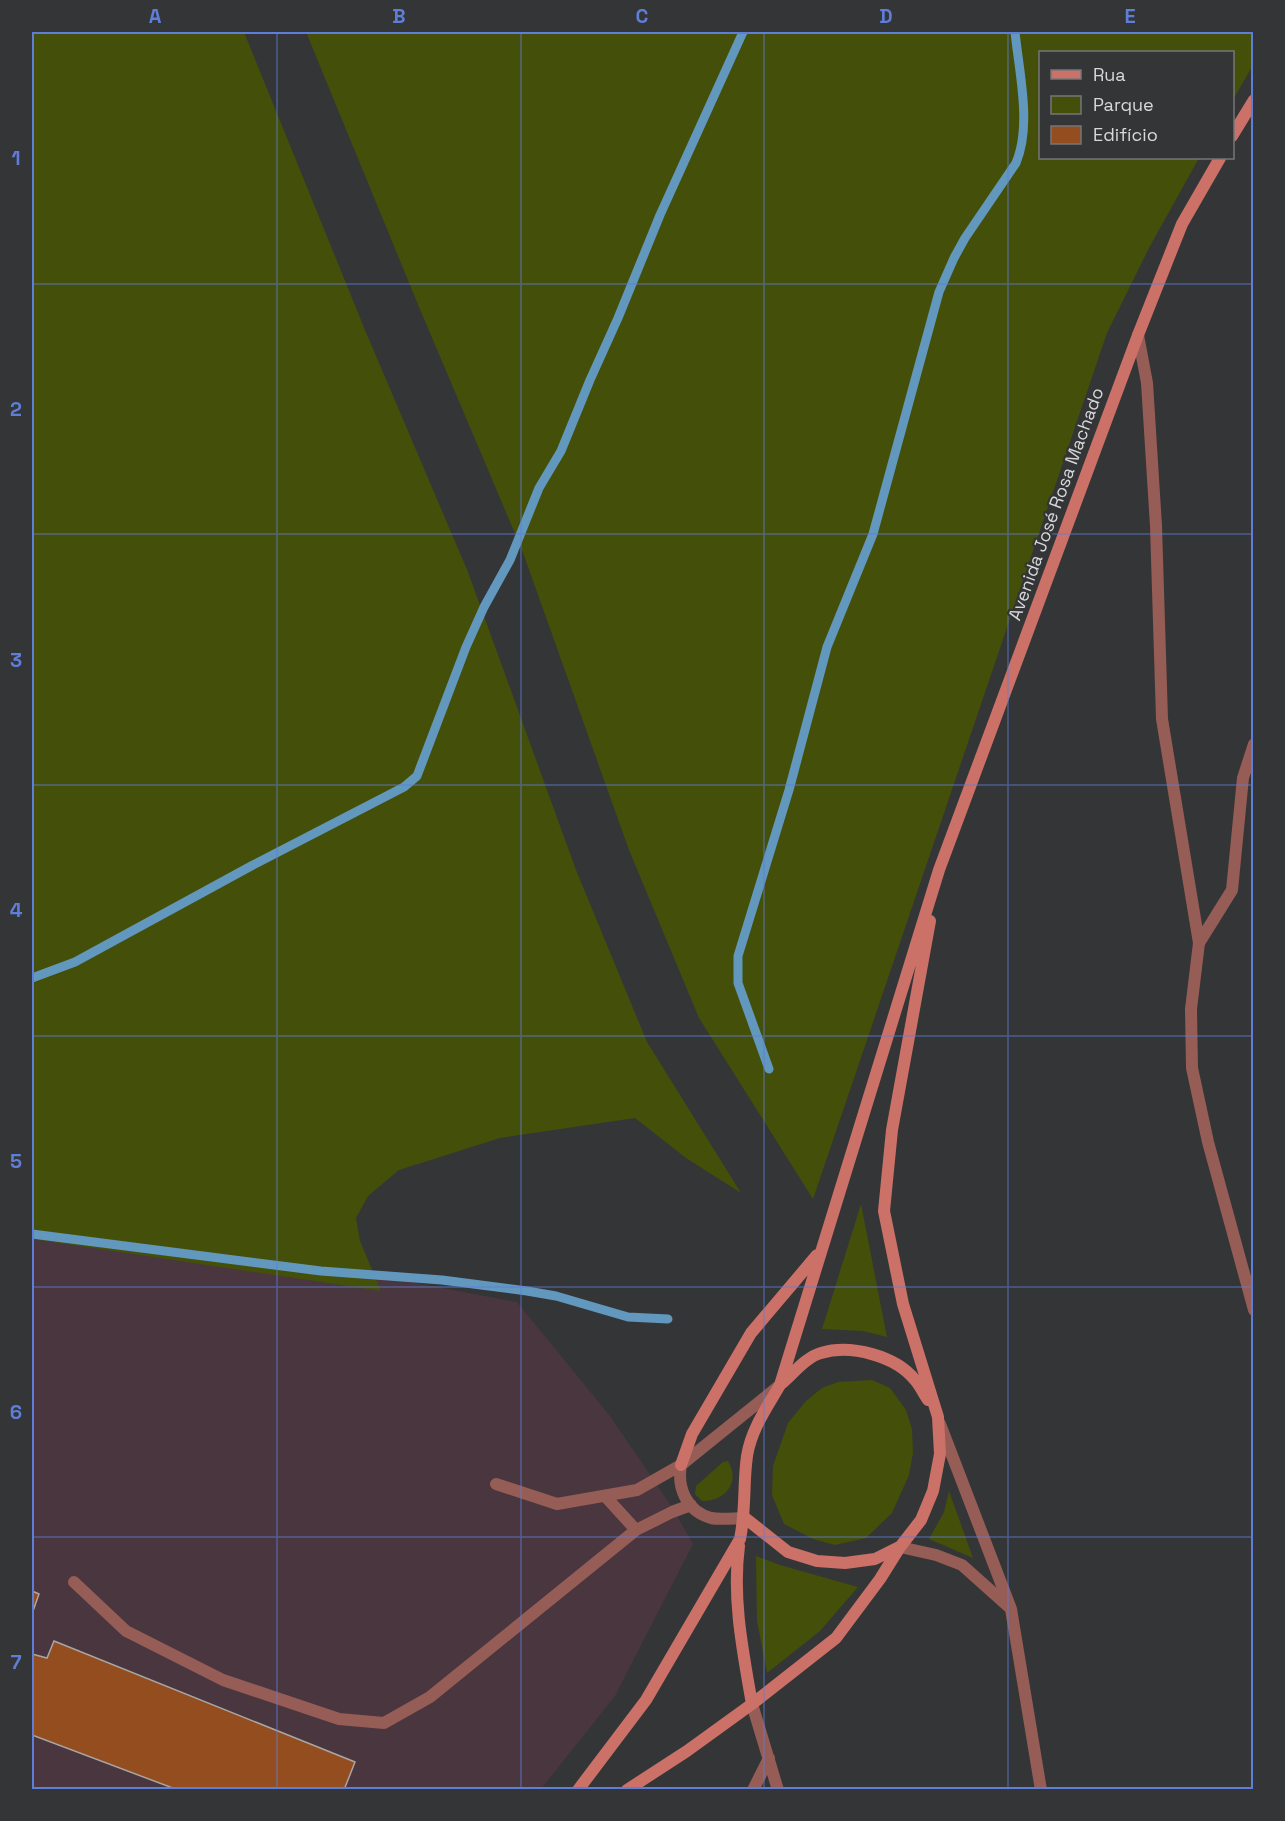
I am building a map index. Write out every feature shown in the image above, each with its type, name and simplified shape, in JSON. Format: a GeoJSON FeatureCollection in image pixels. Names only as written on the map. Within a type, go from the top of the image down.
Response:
{"type":"FeatureCollection","features":[{"type":"Feature","properties":{"kind":"main road"},"geometry":{"type":"LineString","coordinates":[[1234,134],[1254,100]]}},
{"type":"Feature","properties":{"kind":"main road","name":"Avenida José Rosa Machado"},"geometry":{"type":"LineString","coordinates":[[939,870],[1138,335],[1182,224],[1219,159]]}},
{"type":"Feature","properties":{"kind":"main road"},"geometry":{"type":"LineString","coordinates":[[752,1704],[738,1619],[736,1573],[745,1518],[747,1455],[758,1422],[780,1385],[939,870]]}},
{"type":"Feature","properties":{"kind":"main road"},"geometry":{"type":"LineString","coordinates":[[627,1790],[687,1751],[752,1704],[836,1638],[921,1520],[933,1491],[940,1454],[938,1417],[903,1304],[884,1211],[892,1130],[939,870]]}},
{"type":"Feature","properties":{"kind":"main road"},"geometry":{"type":"LineString","coordinates":[[681,1465],[692,1434],[751,1334],[820,1251]]}},
{"type":"Feature","properties":{"kind":"main road"},"geometry":{"type":"LineString","coordinates":[[780,1385],[807,1361],[820,1353],[857,1351],[897,1364],[915,1380],[938,1417]]}},
{"type":"Feature","properties":{"kind":"main road"},"geometry":{"type":"LineString","coordinates":[[745,1518],[788,1552],[817,1561],[845,1563],[875,1559],[900,1547]]}},
{"type":"Feature","properties":{"kind":"main road"},"geometry":{"type":"LineString","coordinates":[[578,1790],[646,1700],[740,1539]]}},
{"type":"Feature","properties":{"kind":"street"},"geometry":{"type":"LineString","coordinates":[[1138,335],[1147,383],[1155,514],[1162,719],[1198,943],[1191,1009],[1192,1068],[1208,1142],[1254,1310]]}},
{"type":"Feature","properties":{"kind":"street"},"geometry":{"type":"LineString","coordinates":[[1198,943],[1232,890],[1243,778],[1254,744]]}},
{"type":"Feature","properties":{"kind":"street"},"geometry":{"type":"LineString","coordinates":[[496,1484],[557,1504],[638,1490],[681,1465],[780,1385]]}},
{"type":"Feature","properties":{"kind":"street"},"geometry":{"type":"LineString","coordinates":[[938,1417],[1011,1609],[1041,1790]]}},
{"type":"Feature","properties":{"kind":"street"},"geometry":{"type":"LineString","coordinates":[[681,1465],[680,1487],[691,1505],[711,1518],[745,1518]]}},
{"type":"Feature","properties":{"kind":"street"},"geometry":{"type":"LineString","coordinates":[[605,1496],[636,1530]]}},
{"type":"Feature","properties":{"kind":"street"},"geometry":{"type":"LineString","coordinates":[[74,1582],[126,1631],[223,1680],[339,1719],[384,1723],[430,1697],[636,1530],[691,1505]]}},
{"type":"Feature","properties":{"kind":"street"},"geometry":{"type":"LineString","coordinates":[[900,1547],[936,1555],[962,1565],[1011,1609]]}},
{"type":"Feature","properties":{"kind":"street"},"geometry":{"type":"LineString","coordinates":[[752,1704],[778,1790]]}},
{"type":"Feature","properties":{"kind":"street"},"geometry":{"type":"LineString","coordinates":[[753,1790],[769,1758]]}},
{"type":"Feature","properties":{"kind":"shaded area"},"geometry":{"type":"Polygon","coordinates":[[[32,1211],[517,1302],[610,1416],[672,1507],[693,1544],[615,1696],[541,1789],[32,1789],[32,1211]]]}},
{"type":"Feature","properties":{"kind":"green space"},"geometry":{"type":"Polygon","coordinates":[[[32,32],[244,32],[365,330],[468,572],[576,870],[647,1042],[741,1193],[686,1158],[635,1118],[500,1138],[399,1170],[368,1196],[356,1218],[360,1241],[381,1291],[32,1239],[32,32]]]}},
{"type":"Feature","properties":{"kind":"green space"},"geometry":{"type":"Polygon","coordinates":[[[306,32],[1253,32],[1253,65],[1234,98],[1234,51],[1039,51],[1039,159],[1198,159],[1149,248],[1107,333],[813,1199],[699,1018],[629,850],[522,550],[306,32]]]}},
{"type":"Feature","properties":{"kind":"green space"},"geometry":{"type":"Polygon","coordinates":[[[861,1204],[887,1337],[863,1331],[822,1329],[861,1204]]]}},
{"type":"Feature","properties":{"kind":"green space"},"geometry":{"type":"Polygon","coordinates":[[[872,1380],[890,1388],[906,1410],[912,1429],[913,1453],[909,1475],[892,1513],[866,1538],[835,1545],[813,1539],[784,1524],[772,1495],[773,1466],[788,1423],[806,1401],[822,1388],[838,1382],[872,1380]]]}},
{"type":"Feature","properties":{"kind":"green space"},"geometry":{"type":"Polygon","coordinates":[[[728,1461],[732,1469],[732,1483],[718,1498],[702,1501],[695,1494],[696,1486],[723,1462],[728,1461]]]}},
{"type":"Feature","properties":{"kind":"green space"},"geometry":{"type":"Polygon","coordinates":[[[949,1491],[973,1558],[929,1539],[944,1512],[949,1491]]]}},
{"type":"Feature","properties":{"kind":"green space"},"geometry":{"type":"Polygon","coordinates":[[[756,1556],[858,1587],[820,1631],[767,1673],[757,1621],[756,1556]]]}},
{"type":"Feature","properties":{"kind":"building"},"geometry":{"type":"Polygon","coordinates":[[[32,1591],[39,1594],[32,1614],[32,1591]]]}},
{"type":"Feature","properties":{"kind":"building"},"geometry":{"type":"Polygon","coordinates":[[[54,1641],[355,1762],[344,1790],[178,1790],[32,1735],[32,1654],[47,1658],[54,1641]]]}},
{"type":"Feature","properties":{"kind":"waterway"},"geometry":{"type":"LineString","coordinates":[[32,978],[75,962],[253,865],[404,787],[417,776],[466,647],[484,607],[510,560],[539,488],[561,451],[660,215],[743,32]]}},
{"type":"Feature","properties":{"kind":"waterway"},"geometry":{"type":"LineString","coordinates":[[769,1069],[738,983],[738,956],[789,790],[827,647],[873,534],[939,292],[965,238],[1016,163],[1021,148],[1024,115],[1015,32]]}},
{"type":"Feature","properties":{"kind":"waterway"},"geometry":{"type":"LineString","coordinates":[[32,1234],[321,1271],[442,1280],[527,1291],[556,1296],[628,1317],[668,1319]]}}]}
